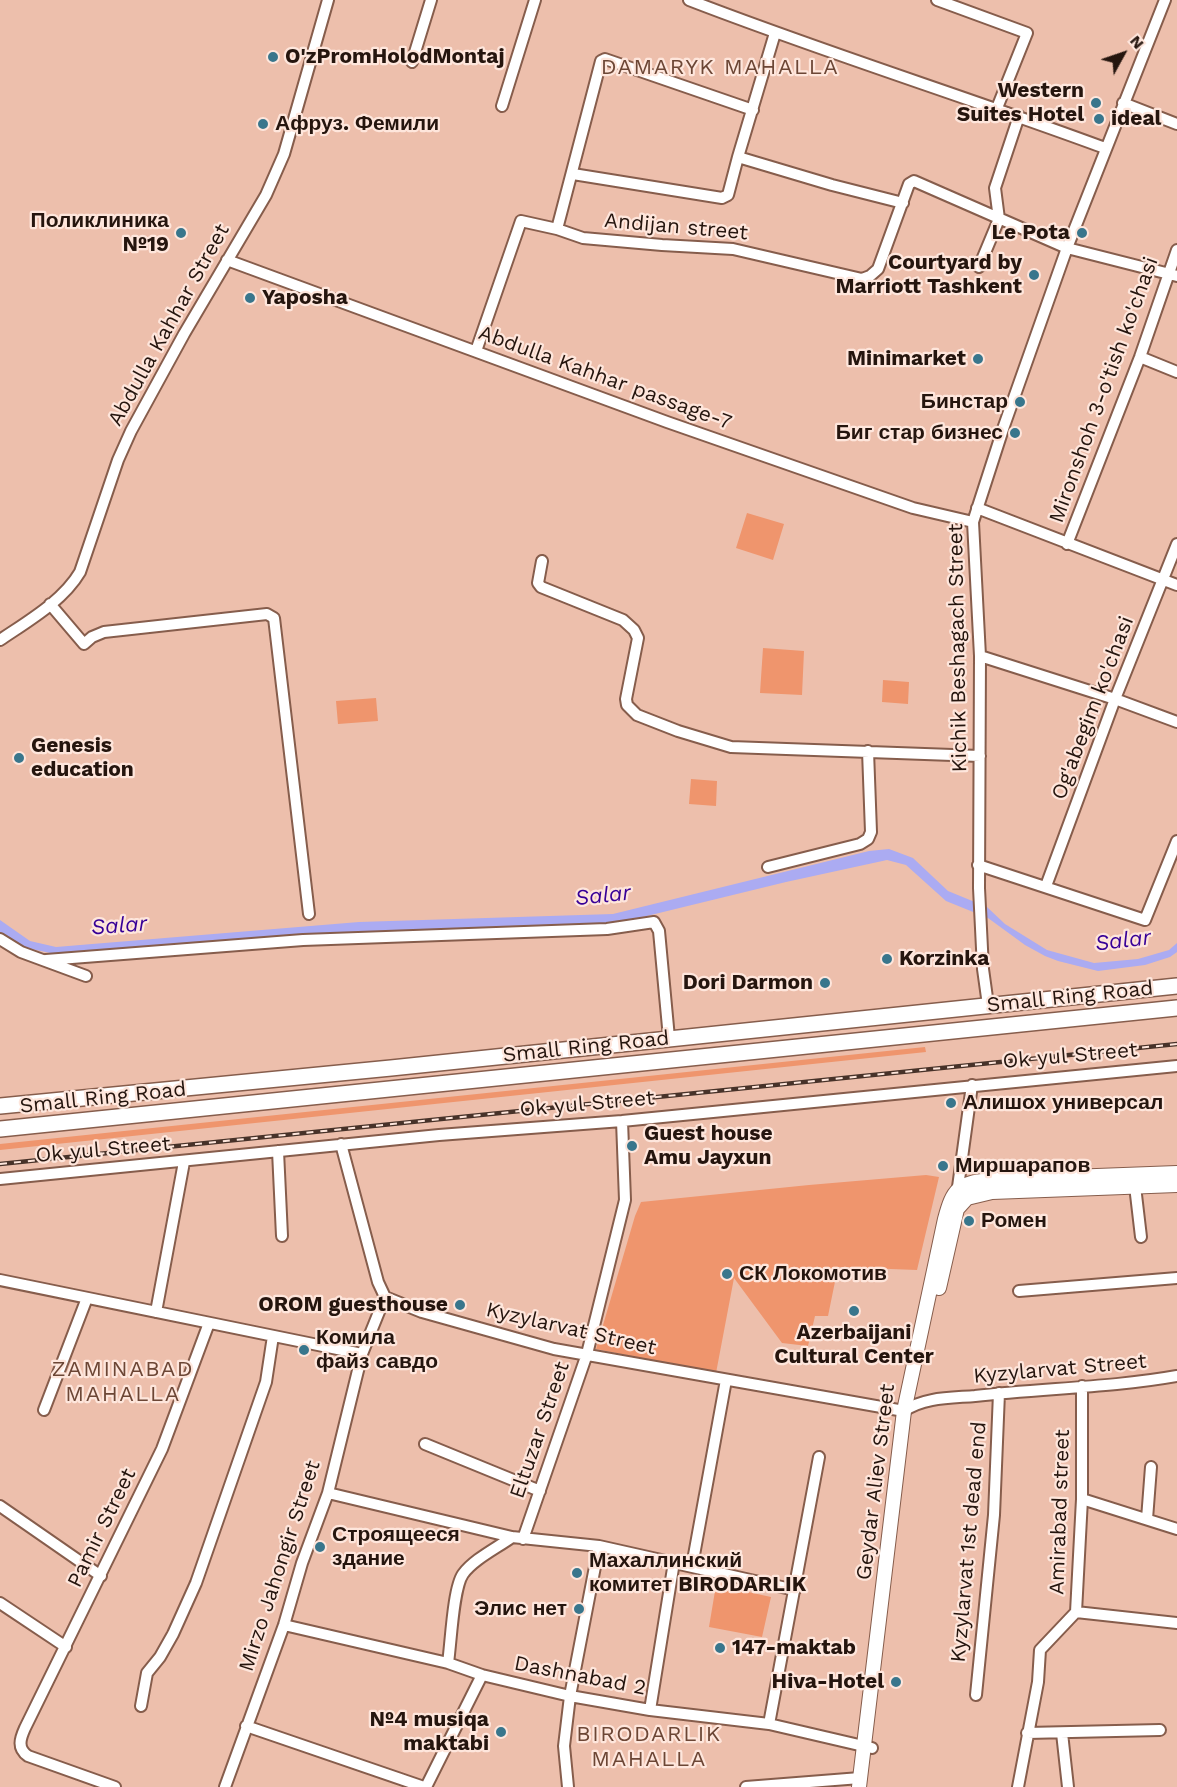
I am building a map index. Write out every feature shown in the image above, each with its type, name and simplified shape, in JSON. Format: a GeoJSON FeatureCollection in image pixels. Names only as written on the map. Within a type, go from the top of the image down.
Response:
{"type":"FeatureCollection","features":[{"type":"Feature","properties":{"kind":"highway","name":"Small Ring Road"},"geometry":{"type":"LineString","coordinates":[[0,1106],[1177,986]]}},
{"type":"Feature","properties":{"kind":"highway"},"geometry":{"type":"LineString","coordinates":[[988,1005],[991,1026]]}},
{"type":"Feature","properties":{"kind":"highway","name":"Small Ring Road"},"geometry":{"type":"LineString","coordinates":[[0,1129],[1177,1008]]}},
{"type":"Feature","properties":{"kind":"main road"},"geometry":{"type":"LineString","coordinates":[[957,1209],[967,1198],[982,1193],[1177,1173]]}},
{"type":"Feature","properties":{"kind":"main road"},"geometry":{"type":"LineString","coordinates":[[957,1187],[990,1180],[1135,1186],[1177,1185]]}},
{"type":"Feature","properties":{"kind":"main road","name":"Geydar Aliev Street"},"geometry":{"type":"LineString","coordinates":[[909,1407],[957,1209],[957,1187]]}},
{"type":"Feature","properties":{"kind":"main road","name":"Geydar Aliev Street"},"geometry":{"type":"LineString","coordinates":[[862,1784],[909,1407],[945,1219],[957,1187]]}},
{"type":"Feature","properties":{"kind":"street","name":"Abdulla Kahhar Street"},"geometry":{"type":"LineString","coordinates":[[0,640],[50,604],[72,584],[80,572],[118,460],[131,431],[226,261],[266,195],[284,154],[328,0]]}},
{"type":"Feature","properties":{"kind":"street"},"geometry":{"type":"LineString","coordinates":[[412,62],[431,0]]}},
{"type":"Feature","properties":{"kind":"street"},"geometry":{"type":"LineString","coordinates":[[502,106],[535,0]]}},
{"type":"Feature","properties":{"kind":"street"},"geometry":{"type":"LineString","coordinates":[[689,0],[775,33],[997,108],[1105,148]]}},
{"type":"Feature","properties":{"kind":"street"},"geometry":{"type":"LineString","coordinates":[[937,0],[1027,33],[997,108]]}},
{"type":"Feature","properties":{"kind":"street","name":"Kichik Beshagach Street"},"geometry":{"type":"LineString","coordinates":[[988,1005],[980,930],[978,865],[980,656],[973,522],[1004,426],[1067,248],[1165,0]]}},
{"type":"Feature","properties":{"kind":"street"},"geometry":{"type":"LineString","coordinates":[[573,174],[723,198],[728,195],[775,33]]}},
{"type":"Feature","properties":{"kind":"street"},"geometry":{"type":"LineString","coordinates":[[557,229],[601,61],[605,59],[753,110]]}},
{"type":"Feature","properties":{"kind":"street"},"geometry":{"type":"LineString","coordinates":[[1123,103],[1177,124]]}},
{"type":"Feature","properties":{"kind":"street"},"geometry":{"type":"LineString","coordinates":[[978,267],[999,219],[995,188],[1018,116]]}},
{"type":"Feature","properties":{"kind":"street"},"geometry":{"type":"LineString","coordinates":[[738,157],[903,203]]}},
{"type":"Feature","properties":{"kind":"street","name":"Andijan street"},"geometry":{"type":"LineString","coordinates":[[476,351],[521,221],[583,237],[734,249],[862,279],[878,269],[909,184],[914,181],[1067,248],[1173,275]]}},
{"type":"Feature","properties":{"kind":"street","name":"Mironshoh 3-o'tish ko'chasi"},"geometry":{"type":"LineString","coordinates":[[1067,544],[1173,275],[1177,250]]}},
{"type":"Feature","properties":{"kind":"street","name":"Abdulla Kahhar passage-7"},"geometry":{"type":"LineString","coordinates":[[226,261],[667,422],[913,508],[973,522]]}},
{"type":"Feature","properties":{"kind":"street"},"geometry":{"type":"LineString","coordinates":[[1140,357],[1177,372]]}},
{"type":"Feature","properties":{"kind":"street"},"geometry":{"type":"LineString","coordinates":[[977,508],[1177,585]]}},
{"type":"Feature","properties":{"kind":"street","name":"Og'abegim ko'chasi"},"geometry":{"type":"LineString","coordinates":[[1046,886],[1115,699],[1177,544]]}},
{"type":"Feature","properties":{"kind":"street"},"geometry":{"type":"LineString","coordinates":[[542,561],[538,583],[541,587],[623,620],[634,630],[638,638],[626,699],[627,705],[637,715],[678,731],[731,747],[980,756]]}},
{"type":"Feature","properties":{"kind":"street"},"geometry":{"type":"LineString","coordinates":[[50,604],[84,644],[92,637],[104,632],[267,614],[274,618],[309,914]]}},
{"type":"Feature","properties":{"kind":"street"},"geometry":{"type":"LineString","coordinates":[[980,656],[1115,699],[1177,722]]}},
{"type":"Feature","properties":{"kind":"street"},"geometry":{"type":"LineString","coordinates":[[768,867],[860,844],[868,839],[871,832],[868,751]]}},
{"type":"Feature","properties":{"kind":"street"},"geometry":{"type":"LineString","coordinates":[[978,865],[1145,920],[1177,842]]}},
{"type":"Feature","properties":{"kind":"street"},"geometry":{"type":"LineString","coordinates":[[46,960],[303,940],[607,929],[654,922],[659,931],[669,1038]]}},
{"type":"Feature","properties":{"kind":"street"},"geometry":{"type":"LineString","coordinates":[[0,939],[21,952],[86,976]]}},
{"type":"Feature","properties":{"kind":"street","name":"Ok yul Street"},"geometry":{"type":"LineString","coordinates":[[0,1179],[184,1162],[341,1144],[622,1121],[1177,1066]]}},
{"type":"Feature","properties":{"kind":"street","name":"Geydar Aliev Street"},"geometry":{"type":"LineString","coordinates":[[957,1187],[972,1085]]}},
{"type":"Feature","properties":{"kind":"street","name":"Eltuzar Street"},"geometry":{"type":"LineString","coordinates":[[518,1538],[540,1491],[587,1354],[625,1200],[622,1121]]}},
{"type":"Feature","properties":{"kind":"street"},"geometry":{"type":"LineString","coordinates":[[0,1280],[362,1354],[385,1298],[378,1282],[341,1144]]}},
{"type":"Feature","properties":{"kind":"street"},"geometry":{"type":"LineString","coordinates":[[278,1151],[282,1236]]}},
{"type":"Feature","properties":{"kind":"street"},"geometry":{"type":"LineString","coordinates":[[156,1312],[184,1162]]}},
{"type":"Feature","properties":{"kind":"street"},"geometry":{"type":"LineString","coordinates":[[1135,1186],[1141,1237]]}},
{"type":"Feature","properties":{"kind":"street"},"geometry":{"type":"LineString","coordinates":[[1019,1291],[1177,1278]]}},
{"type":"Feature","properties":{"kind":"street"},"geometry":{"type":"LineString","coordinates":[[44,1410],[87,1298]]}},
{"type":"Feature","properties":{"kind":"street","name":"Kyzylarvat Street"},"geometry":{"type":"LineString","coordinates":[[385,1298],[422,1312],[554,1349],[726,1380],[909,1407],[999,1393],[1136,1382],[1177,1376]]}},
{"type":"Feature","properties":{"kind":"street","name":"Pamir Street"},"geometry":{"type":"LineString","coordinates":[[115,1787],[28,1756],[20,1745],[25,1728],[162,1449],[209,1323]]}},
{"type":"Feature","properties":{"kind":"street"},"geometry":{"type":"LineString","coordinates":[[141,1706],[147,1672],[160,1657],[196,1583],[267,1382],[273,1336]]}},
{"type":"Feature","properties":{"kind":"street","name":"Mirzo Jahongir Street"},"geometry":{"type":"LineString","coordinates":[[225,1787],[284,1625],[302,1563],[328,1493],[362,1354]]}},
{"type":"Feature","properties":{"kind":"street"},"geometry":{"type":"LineString","coordinates":[[692,1566],[726,1380]]}},
{"type":"Feature","properties":{"kind":"street","name":"Amirabad street"},"geometry":{"type":"LineString","coordinates":[[1018,1787],[1038,1682],[1040,1650],[1076,1612],[1082,1498],[1082,1386]]}},
{"type":"Feature","properties":{"kind":"street","name":"Kyzylarvat 1st dead end"},"geometry":{"type":"LineString","coordinates":[[976,1695],[994,1515],[999,1393]]}},
{"type":"Feature","properties":{"kind":"street"},"geometry":{"type":"LineString","coordinates":[[425,1444],[540,1491]]}},
{"type":"Feature","properties":{"kind":"street"},"geometry":{"type":"LineString","coordinates":[[769,1724],[819,1457]]}},
{"type":"Feature","properties":{"kind":"street"},"geometry":{"type":"LineString","coordinates":[[1147,1519],[1151,1467]]}},
{"type":"Feature","properties":{"kind":"street"},"geometry":{"type":"LineString","coordinates":[[328,1493],[518,1538],[599,1546],[795,1590]]}},
{"type":"Feature","properties":{"kind":"street"},"geometry":{"type":"LineString","coordinates":[[1082,1498],[1177,1529]]}},
{"type":"Feature","properties":{"kind":"street"},"geometry":{"type":"LineString","coordinates":[[0,1506],[101,1576]]}},
{"type":"Feature","properties":{"kind":"street"},"geometry":{"type":"LineString","coordinates":[[448,1663],[457,1588],[462,1576],[470,1567],[518,1538]]}},
{"type":"Feature","properties":{"kind":"street"},"geometry":{"type":"LineString","coordinates":[[568,1787],[564,1746],[570,1696],[599,1546]]}},
{"type":"Feature","properties":{"kind":"street"},"geometry":{"type":"LineString","coordinates":[[650,1710],[674,1562]]}},
{"type":"Feature","properties":{"kind":"street"},"geometry":{"type":"LineString","coordinates":[[0,1603],[66,1647]]}},
{"type":"Feature","properties":{"kind":"street"},"geometry":{"type":"LineString","coordinates":[[1076,1612],[1177,1623]]}},
{"type":"Feature","properties":{"kind":"street","name":"Dashnabad 2"},"geometry":{"type":"LineString","coordinates":[[284,1625],[448,1663],[482,1675],[570,1696],[650,1710],[769,1724],[868,1747]]}},
{"type":"Feature","properties":{"kind":"street"},"geometry":{"type":"LineString","coordinates":[[246,1726],[425,1787],[482,1675]]}},
{"type":"Feature","properties":{"kind":"street"},"geometry":{"type":"LineString","coordinates":[[1027,1733],[1160,1730]]}},
{"type":"Feature","properties":{"kind":"street"},"geometry":{"type":"LineString","coordinates":[[1062,1733],[1068,1787]]}},
{"type":"Feature","properties":{"kind":"street"},"geometry":{"type":"LineString","coordinates":[[746,1787],[862,1784]]}},
{"type":"Feature","properties":{"kind":"shaded area"},"geometry":{"type":"Polygon","coordinates":[[[747,513],[784,524],[773,560],[736,548],[747,513]]]}},
{"type":"Feature","properties":{"kind":"shaded area"},"geometry":{"type":"Polygon","coordinates":[[[763,648],[804,651],[802,695],[760,693],[763,648]]]}},
{"type":"Feature","properties":{"kind":"shaded area"},"geometry":{"type":"Polygon","coordinates":[[[883,680],[909,682],[908,704],[882,702],[883,680]]]}},
{"type":"Feature","properties":{"kind":"shaded area"},"geometry":{"type":"Polygon","coordinates":[[[376,698],[378,721],[338,724],[336,701],[376,698]]]}},
{"type":"Feature","properties":{"kind":"shaded area"},"geometry":{"type":"Polygon","coordinates":[[[691,779],[717,781],[716,806],[689,804],[691,779]]]}},
{"type":"Feature","properties":{"kind":"shaded area"},"geometry":{"type":"Polygon","coordinates":[[[925,1047],[926,1052],[0,1150],[0,1144],[925,1047]]]}},
{"type":"Feature","properties":{"kind":"shaded area","name":"СК Локомотив"},"geometry":{"type":"Polygon","coordinates":[[[926,1175],[939,1177],[917,1270],[838,1267],[828,1316],[815,1316],[808,1346],[782,1343],[734,1278],[716,1373],[596,1349],[641,1202],[926,1175]]]}},
{"type":"Feature","properties":{"kind":"shaded area"},"geometry":{"type":"Polygon","coordinates":[[[716,1585],[771,1597],[762,1637],[709,1627],[716,1585]]]}},
{"type":"Feature","properties":{"kind":"water","name":"Salar"},"geometry":{"type":"Polygon","coordinates":[[[889,849],[913,858],[948,891],[987,907],[1005,924],[1047,950],[1094,963],[1138,959],[1169,950],[1177,943],[1177,952],[1170,957],[1145,965],[1098,971],[1058,961],[1025,945],[988,918],[946,901],[906,865],[887,860],[614,924],[362,932],[55,954],[27,948],[0,932],[0,920],[30,941],[56,947],[359,922],[613,914],[869,851],[889,849]]]}},
{"type":"Feature","properties":{"kind":"railway"},"geometry":{"type":"LineString","coordinates":[[0,1164],[1177,1044]]}},
{"type":"Feature","properties":{"kind":"place","name":"O'zPromHolodMontaj"},"geometry":{"type":"Point","coordinates":[273,57]}},
{"type":"Feature","properties":{"kind":"place","name":"Western Suites Hotel"},"geometry":{"type":"Point","coordinates":[1096,103]}},
{"type":"Feature","properties":{"kind":"place","name":"ideal"},"geometry":{"type":"Point","coordinates":[1099,119]}},
{"type":"Feature","properties":{"kind":"place","name":"Афруз. Фемили"},"geometry":{"type":"Point","coordinates":[263,124]}},
{"type":"Feature","properties":{"kind":"place","name":"Поликлиника №19"},"geometry":{"type":"Point","coordinates":[181,233]}},
{"type":"Feature","properties":{"kind":"place","name":"Le Pota"},"geometry":{"type":"Point","coordinates":[1082,233]}},
{"type":"Feature","properties":{"kind":"place","name":"Courtyard by Marriott Tashkent"},"geometry":{"type":"Point","coordinates":[1034,275]}},
{"type":"Feature","properties":{"kind":"place","name":"Yaposha"},"geometry":{"type":"Point","coordinates":[250,298]}},
{"type":"Feature","properties":{"kind":"place","name":"Minimarket"},"geometry":{"type":"Point","coordinates":[978,359]}},
{"type":"Feature","properties":{"kind":"place","name":"Бинстар"},"geometry":{"type":"Point","coordinates":[1020,402]}},
{"type":"Feature","properties":{"kind":"place","name":"Биг стар бизнес"},"geometry":{"type":"Point","coordinates":[1015,433]}},
{"type":"Feature","properties":{"kind":"place","name":"Genesis education"},"geometry":{"type":"Point","coordinates":[19,758]}},
{"type":"Feature","properties":{"kind":"place","name":"Korzinka"},"geometry":{"type":"Point","coordinates":[887,959]}},
{"type":"Feature","properties":{"kind":"place","name":"Dori Darmon"},"geometry":{"type":"Point","coordinates":[825,983]}},
{"type":"Feature","properties":{"kind":"place","name":"Алишох универсал"},"geometry":{"type":"Point","coordinates":[951,1103]}},
{"type":"Feature","properties":{"kind":"place","name":"Guest house Amu Jayxun"},"geometry":{"type":"Point","coordinates":[632,1146]}},
{"type":"Feature","properties":{"kind":"place","name":"Миршарапов"},"geometry":{"type":"Point","coordinates":[943,1166]}},
{"type":"Feature","properties":{"kind":"place","name":"Ромен"},"geometry":{"type":"Point","coordinates":[969,1221]}},
{"type":"Feature","properties":{"kind":"place","name":"СК Локомотив"},"geometry":{"type":"Point","coordinates":[727,1274]}},
{"type":"Feature","properties":{"kind":"place","name":"OROM guesthouse"},"geometry":{"type":"Point","coordinates":[460,1305]}},
{"type":"Feature","properties":{"kind":"place","name":"Azerbaijani Cultural Center"},"geometry":{"type":"Point","coordinates":[854,1311]}},
{"type":"Feature","properties":{"kind":"place","name":"Комила файз савдо"},"geometry":{"type":"Point","coordinates":[304,1350]}},
{"type":"Feature","properties":{"kind":"place","name":"Строящееся здание"},"geometry":{"type":"Point","coordinates":[320,1547]}},
{"type":"Feature","properties":{"kind":"place","name":"Махаллинский комитет BIRODARLIK"},"geometry":{"type":"Point","coordinates":[577,1573]}},
{"type":"Feature","properties":{"kind":"place","name":"Элис нет"},"geometry":{"type":"Point","coordinates":[579,1609]}},
{"type":"Feature","properties":{"kind":"place","name":"147-maktab"},"geometry":{"type":"Point","coordinates":[720,1648]}},
{"type":"Feature","properties":{"kind":"place","name":"Hiva-Hotel"},"geometry":{"type":"Point","coordinates":[896,1682]}},
{"type":"Feature","properties":{"kind":"place","name":"№4 musiqa maktabi"},"geometry":{"type":"Point","coordinates":[501,1732]}},
{"type":"Feature","properties":{"kind":"district","name":"DAMARYK MAHALLA"},"geometry":{"type":"Point","coordinates":[720,68]}},
{"type":"Feature","properties":{"kind":"district","name":"ZAMINABAD MAHALLA"},"geometry":{"type":"Point","coordinates":[123,1382]}},
{"type":"Feature","properties":{"kind":"district","name":"BIRODARLIK MAHALLA"},"geometry":{"type":"Point","coordinates":[649,1748]}}]}
